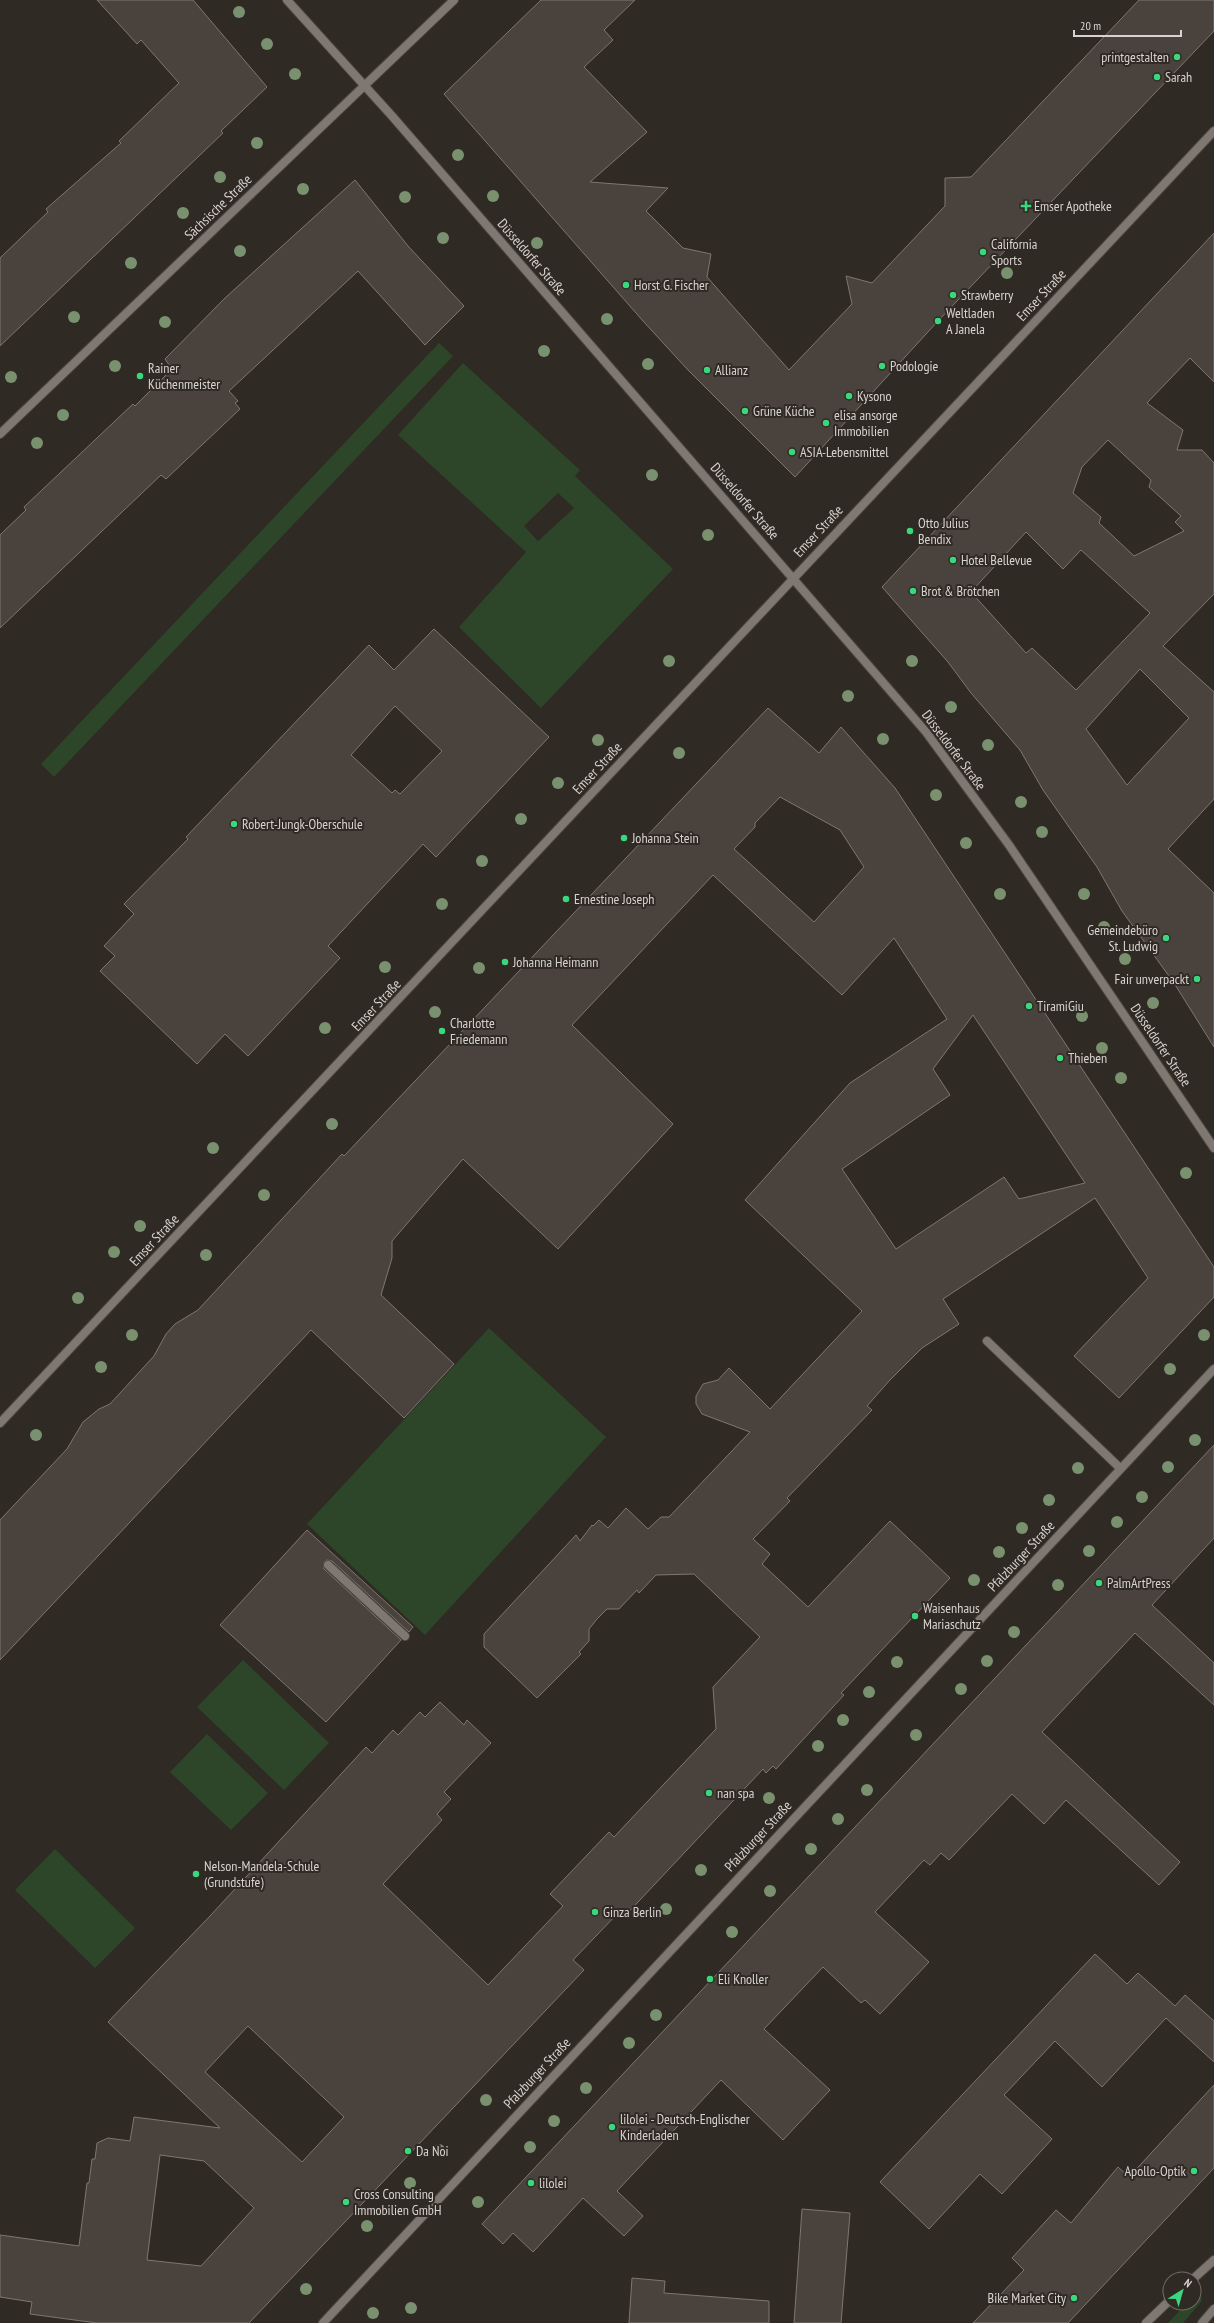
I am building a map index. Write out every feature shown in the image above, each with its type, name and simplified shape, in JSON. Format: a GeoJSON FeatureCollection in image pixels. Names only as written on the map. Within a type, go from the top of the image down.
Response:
{"type":"FeatureCollection","features":[{"type":"Feature","properties":{"kind":"street","name":"Düsseldorfer Straße"},"geometry":{"type":"LineString","coordinates":[[288,0],[365,85],[926,732],[1000,832],[1214,1148]]}},
{"type":"Feature","properties":{"kind":"street","name":"Sächsische Straße"},"geometry":{"type":"LineString","coordinates":[[0,434],[454,0]]}},
{"type":"Feature","properties":{"kind":"street","name":"Emser Straße"},"geometry":{"type":"LineString","coordinates":[[0,1423],[351,1051],[793,577],[1214,131]]}},
{"type":"Feature","properties":{"kind":"street"},"geometry":{"type":"LineString","coordinates":[[987,1341],[1120,1468]]}},
{"type":"Feature","properties":{"kind":"street","name":"Pfalzburger Straße"},"geometry":{"type":"LineString","coordinates":[[323,2323],[1214,1368]]}},
{"type":"Feature","properties":{"kind":"street"},"geometry":{"type":"LineString","coordinates":[[328,1566],[405,1636]]}},
{"type":"Feature","properties":{"kind":"street"},"geometry":{"type":"LineString","coordinates":[[1202,2271],[1214,2260]]}},
{"type":"Feature","properties":{"kind":"street"},"geometry":{"type":"LineString","coordinates":[[1146,2323],[1162,2308]]}},
{"type":"Feature","properties":{"kind":"street"},"geometry":{"type":"LineString","coordinates":[[1202,2323],[1214,2309]]}},
{"type":"Feature","properties":{"kind":"green space"},"geometry":{"type":"Polygon","coordinates":[[[439,343],[453,356],[54,777],[41,764],[439,343]]]}},
{"type":"Feature","properties":{"kind":"green space"},"geometry":{"type":"Polygon","coordinates":[[[463,363],[580,470],[575,476],[673,569],[541,708],[459,627],[526,552],[398,435],[463,363]],[[558,493],[524,526],[538,541],[536,543],[574,508],[558,493]]]}},
{"type":"Feature","properties":{"kind":"green space"},"geometry":{"type":"Polygon","coordinates":[[[489,1328],[606,1437],[425,1635],[307,1524],[489,1328]]]}},
{"type":"Feature","properties":{"kind":"green space"},"geometry":{"type":"Polygon","coordinates":[[[243,1660],[329,1743],[284,1790],[197,1707],[243,1660]]]}},
{"type":"Feature","properties":{"kind":"green space"},"geometry":{"type":"Polygon","coordinates":[[[207,1734],[268,1793],[231,1830],[170,1772],[207,1734]]]}},
{"type":"Feature","properties":{"kind":"green space"},"geometry":{"type":"Polygon","coordinates":[[[55,1849],[135,1928],[95,1968],[15,1890],[55,1849]]]}},
{"type":"Feature","properties":{"kind":"green space"},"geometry":{"type":"Polygon","coordinates":[[[1179,2311],[1193,2311],[1183,2323],[1168,2323],[1179,2311]]]}},
{"type":"Feature","properties":{"kind":"building"},"geometry":{"type":"Polygon","coordinates":[[[97,0],[193,0],[267,87],[221,131],[223,133],[0,346],[0,258],[48,212],[46,209],[121,143],[119,141],[179,83],[141,40],[137,44],[97,0]]]}},
{"type":"Feature","properties":{"kind":"building"},"geometry":{"type":"Polygon","coordinates":[[[541,0],[635,0],[604,30],[613,40],[584,67],[647,132],[590,182],[668,188],[646,211],[683,248],[711,254],[707,277],[789,370],[852,304],[846,276],[872,283],[945,206],[945,178],[971,177],[1139,0],[1214,0],[1214,31],[938,321],[795,477],[688,370],[643,321],[444,94],[541,0]]]}},
{"type":"Feature","properties":{"kind":"building"},"geometry":{"type":"Polygon","coordinates":[[[355,180],[408,246],[464,306],[425,345],[358,271],[229,391],[238,401],[235,403],[240,409],[166,479],[161,475],[0,628],[0,535],[26,510],[24,507],[133,404],[135,406],[172,369],[165,359],[225,298],[355,180]]]}},
{"type":"Feature","properties":{"kind":"building"},"geometry":{"type":"Polygon","coordinates":[[[1214,233],[1214,382],[1190,358],[1147,403],[1183,430],[1177,450],[1202,450],[1214,463],[1214,594],[1163,646],[1214,692],[1214,799],[1168,849],[1214,893],[1214,1047],[1174,983],[1122,911],[1097,867],[1043,790],[1020,750],[971,693],[948,662],[882,587],[1214,233]],[[1108,440],[1082,467],[1073,493],[1101,517],[1099,523],[1134,556],[1184,531],[1175,522],[1181,516],[1149,487],[1151,480],[1108,440]],[[1026,532],[971,592],[1026,653],[1032,648],[1076,690],[1150,613],[1081,550],[1063,569],[1026,532]],[[1140,669],[1086,729],[1127,785],[1189,718],[1140,669]]]}},
{"type":"Feature","properties":{"kind":"building"},"geometry":{"type":"Polygon","coordinates":[[[434,629],[549,737],[436,857],[423,844],[328,946],[340,958],[248,1056],[225,1034],[197,1064],[100,971],[115,956],[104,946],[134,914],[124,904],[188,839],[186,837],[369,645],[394,670],[434,629]],[[395,706],[351,755],[392,793],[395,790],[400,794],[442,751],[395,706]]]}},
{"type":"Feature","properties":{"kind":"building"},"geometry":{"type":"Polygon","coordinates":[[[768,708],[819,753],[841,727],[895,788],[1214,1267],[1214,1297],[1119,1398],[1074,1356],[1148,1278],[1095,1198],[943,1299],[959,1324],[922,1348],[889,1381],[867,1406],[872,1410],[787,1498],[790,1501],[753,1539],[770,1554],[762,1564],[808,1607],[890,1521],[950,1578],[841,1693],[844,1695],[776,1769],[773,1766],[766,1773],[763,1769],[624,1917],[618,1913],[573,1960],[584,1970],[249,2323],[97,2323],[30,2314],[32,2302],[0,2297],[0,2235],[79,2246],[87,2183],[89,2183],[92,2159],[95,2159],[97,2143],[108,2138],[130,2141],[134,2117],[220,2128],[108,2022],[210,1916],[366,1747],[372,1753],[393,1730],[398,1735],[420,1712],[425,1717],[440,1702],[464,1725],[467,1720],[491,1743],[444,1792],[451,1799],[437,1814],[442,1820],[383,1884],[488,1985],[563,1906],[550,1894],[609,1832],[614,1837],[716,1729],[713,1687],[760,1637],[694,1574],[656,1575],[639,1593],[637,1590],[619,1609],[607,1609],[589,1629],[589,1641],[579,1652],[581,1654],[537,1698],[484,1647],[484,1634],[576,1535],[580,1541],[592,1525],[593,1526],[599,1520],[608,1528],[626,1508],[648,1529],[661,1517],[669,1517],[750,1432],[702,1414],[696,1404],[696,1396],[703,1384],[718,1380],[729,1368],[770,1409],[862,1311],[745,1200],[850,1083],[947,1019],[894,938],[842,995],[713,875],[572,1025],[673,1124],[558,1249],[463,1159],[392,1241],[392,1258],[381,1295],[454,1364],[404,1418],[311,1330],[0,1660],[0,1520],[67,1449],[83,1422],[99,1409],[110,1404],[154,1356],[166,1334],[175,1324],[198,1310],[342,1154],[344,1156],[768,708]],[[780,797],[755,823],[755,827],[734,849],[814,922],[864,867],[840,830],[780,797]],[[973,1015],[933,1069],[950,1095],[842,1169],[896,1249],[1004,1177],[1019,1199],[1085,1183],[973,1015]],[[248,2026],[205,2072],[302,2162],[344,2117],[248,2026]],[[160,2155],[147,2260],[201,2266],[254,2208],[204,2161],[160,2155]]]}},
{"type":"Feature","properties":{"kind":"building"},"geometry":{"type":"Polygon","coordinates":[[[1214,1445],[1214,1538],[1152,1605],[1214,1663],[1214,1705],[1135,1633],[1042,1732],[1180,1862],[1159,1885],[1066,1800],[1044,1824],[1012,1794],[949,1860],[941,1853],[930,1865],[924,1860],[875,1912],[929,1962],[880,2014],[865,2000],[861,2003],[823,1967],[764,2029],[830,2090],[783,2140],[721,2080],[617,2191],[643,2216],[624,2236],[583,2198],[533,2252],[513,2233],[503,2244],[482,2224],[1214,1445]]]}},
{"type":"Feature","properties":{"kind":"building"},"geometry":{"type":"Polygon","coordinates":[[[307,1530],[413,1627],[409,1632],[332,1561],[327,1560],[324,1562],[324,1569],[401,1640],[326,1722],[220,1625],[307,1530]]]}},
{"type":"Feature","properties":{"kind":"building"},"geometry":{"type":"Polygon","coordinates":[[[1095,1954],[1127,1984],[1138,1973],[1175,2006],[1185,1995],[1214,2021],[1214,2062],[1166,2018],[1102,2087],[1055,2041],[1004,2095],[1052,2139],[1002,2194],[980,2174],[929,2229],[880,2182],[1095,1954]]]}},
{"type":"Feature","properties":{"kind":"building"},"geometry":{"type":"Polygon","coordinates":[[[1214,2085],[1214,2168],[1068,2323],[973,2323],[1024,2270],[1012,2258],[1056,2210],[1071,2223],[1118,2167],[1129,2177],[1214,2085]]]}},
{"type":"Feature","properties":{"kind":"building"},"geometry":{"type":"Polygon","coordinates":[[[802,2209],[850,2213],[841,2323],[794,2323],[802,2209]]]}},
{"type":"Feature","properties":{"kind":"building"},"geometry":{"type":"Polygon","coordinates":[[[632,2278],[665,2281],[664,2293],[769,2301],[769,2323],[629,2323],[632,2278]]]}},
{"type":"Feature","properties":{"kind":"place","name":"printgestalten"},"geometry":{"type":"Point","coordinates":[1177,57]}},
{"type":"Feature","properties":{"kind":"place","name":"Sarah"},"geometry":{"type":"Point","coordinates":[1157,77]}},
{"type":"Feature","properties":{"kind":"place","name":"Emser Apotheke"},"geometry":{"type":"Point","coordinates":[1026,206]}},
{"type":"Feature","properties":{"kind":"place","name":"California Sports"},"geometry":{"type":"Point","coordinates":[983,252]}},
{"type":"Feature","properties":{"kind":"place","name":"Horst G. Fischer"},"geometry":{"type":"Point","coordinates":[626,285]}},
{"type":"Feature","properties":{"kind":"place","name":"Strawberry"},"geometry":{"type":"Point","coordinates":[953,295]}},
{"type":"Feature","properties":{"kind":"place","name":"Weltladen A Janela"},"geometry":{"type":"Point","coordinates":[938,321]}},
{"type":"Feature","properties":{"kind":"place","name":"Podologie"},"geometry":{"type":"Point","coordinates":[882,366]}},
{"type":"Feature","properties":{"kind":"place","name":"Allianz"},"geometry":{"type":"Point","coordinates":[707,370]}},
{"type":"Feature","properties":{"kind":"place","name":"Rainer Küchenmeister"},"geometry":{"type":"Point","coordinates":[140,376]}},
{"type":"Feature","properties":{"kind":"place","name":"Kysono"},"geometry":{"type":"Point","coordinates":[849,396]}},
{"type":"Feature","properties":{"kind":"place","name":"Grüne Küche"},"geometry":{"type":"Point","coordinates":[745,411]}},
{"type":"Feature","properties":{"kind":"place","name":"elisa ansorge Immobilien"},"geometry":{"type":"Point","coordinates":[826,423]}},
{"type":"Feature","properties":{"kind":"place","name":"ASIA-Lebensmittel"},"geometry":{"type":"Point","coordinates":[792,452]}},
{"type":"Feature","properties":{"kind":"place","name":"Otto Julius Bendix"},"geometry":{"type":"Point","coordinates":[910,531]}},
{"type":"Feature","properties":{"kind":"place","name":"Hotel Bellevue"},"geometry":{"type":"Point","coordinates":[953,560]}},
{"type":"Feature","properties":{"kind":"place","name":"Brot & Brötchen"},"geometry":{"type":"Point","coordinates":[913,591]}},
{"type":"Feature","properties":{"kind":"place","name":"Robert-Jungk-Oberschule"},"geometry":{"type":"Point","coordinates":[234,824]}},
{"type":"Feature","properties":{"kind":"place","name":"Johanna Stein"},"geometry":{"type":"Point","coordinates":[624,838]}},
{"type":"Feature","properties":{"kind":"place","name":"Ernestine Joseph"},"geometry":{"type":"Point","coordinates":[566,899]}},
{"type":"Feature","properties":{"kind":"place","name":"Gemeindebüro St. Ludwig"},"geometry":{"type":"Point","coordinates":[1166,938]}},
{"type":"Feature","properties":{"kind":"place","name":"Johanna Heimann"},"geometry":{"type":"Point","coordinates":[505,962]}},
{"type":"Feature","properties":{"kind":"place","name":"Fair unverpackt"},"geometry":{"type":"Point","coordinates":[1197,979]}},
{"type":"Feature","properties":{"kind":"place","name":"TiramiGiu"},"geometry":{"type":"Point","coordinates":[1029,1006]}},
{"type":"Feature","properties":{"kind":"place","name":"Charlotte Friedemann"},"geometry":{"type":"Point","coordinates":[442,1031]}},
{"type":"Feature","properties":{"kind":"place","name":"Thieben"},"geometry":{"type":"Point","coordinates":[1060,1058]}},
{"type":"Feature","properties":{"kind":"place","name":"PalmArtPress"},"geometry":{"type":"Point","coordinates":[1099,1583]}},
{"type":"Feature","properties":{"kind":"place","name":"Waisenhaus Mariaschutz"},"geometry":{"type":"Point","coordinates":[915,1616]}},
{"type":"Feature","properties":{"kind":"place","name":"nan spa"},"geometry":{"type":"Point","coordinates":[709,1793]}},
{"type":"Feature","properties":{"kind":"place","name":"Nelson-Mandela-Schule (Grundstufe)"},"geometry":{"type":"Point","coordinates":[196,1874]}},
{"type":"Feature","properties":{"kind":"place","name":"Ginza Berlin"},"geometry":{"type":"Point","coordinates":[595,1912]}},
{"type":"Feature","properties":{"kind":"place","name":"Eli Knoller"},"geometry":{"type":"Point","coordinates":[710,1979]}},
{"type":"Feature","properties":{"kind":"place","name":"lilolei - Deutsch-Englischer Kinderladen"},"geometry":{"type":"Point","coordinates":[612,2127]}},
{"type":"Feature","properties":{"kind":"place","name":"Da Noi"},"geometry":{"type":"Point","coordinates":[408,2151]}},
{"type":"Feature","properties":{"kind":"place","name":"Apollo-Optik"},"geometry":{"type":"Point","coordinates":[1194,2171]}},
{"type":"Feature","properties":{"kind":"place","name":"lilolei"},"geometry":{"type":"Point","coordinates":[531,2183]}},
{"type":"Feature","properties":{"kind":"place","name":"Cross Consulting Immobilien GmbH"},"geometry":{"type":"Point","coordinates":[346,2202]}},
{"type":"Feature","properties":{"kind":"place","name":"Bike Market City"},"geometry":{"type":"Point","coordinates":[1074,2298]}}]}
